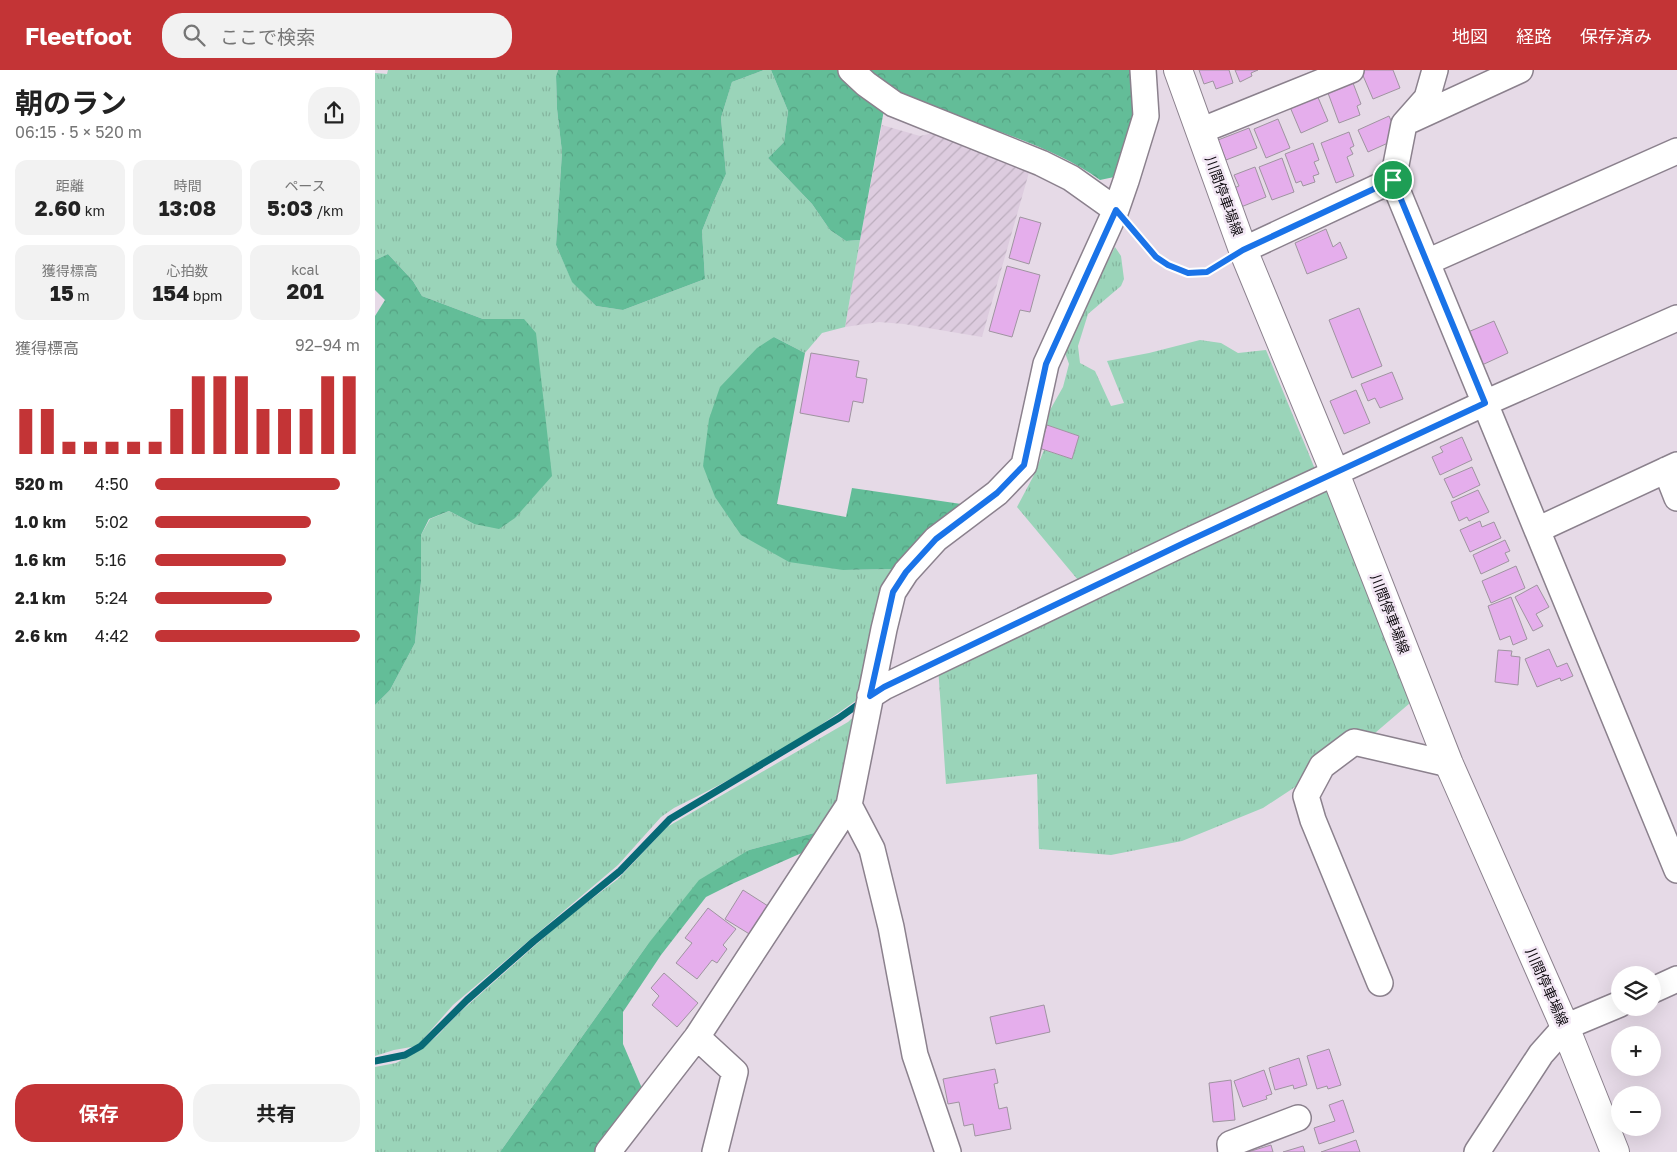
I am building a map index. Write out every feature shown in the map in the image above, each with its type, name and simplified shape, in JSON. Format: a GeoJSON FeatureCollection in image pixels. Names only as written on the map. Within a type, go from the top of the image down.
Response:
{"type":"FeatureCollection","features":[{"type":"Feature","properties":{"kind":"main road","name":"川間停車場線"},"geometry":{"type":"LineString","coordinates":[[1178,70],[1243,250],[1335,473],[1449,764],[1565,1027],[1615,1152]]}},
{"type":"Feature","properties":{"kind":"street"},"geometry":{"type":"LineString","coordinates":[[851,70],[866,84],[894,104],[1041,163],[1071,178],[1116,210]]}},
{"type":"Feature","properties":{"kind":"street"},"geometry":{"type":"LineString","coordinates":[[608,1152],[697,1037],[849,805],[893,592],[906,572],[936,539],[997,493],[1024,465],[1046,364],[1116,210],[1146,116],[1143,70]]}},
{"type":"Feature","properties":{"kind":"street"},"geometry":{"type":"LineString","coordinates":[[1200,131],[1351,70]]}},
{"type":"Feature","properties":{"kind":"street"},"geometry":{"type":"LineString","coordinates":[[1435,70],[1427,98],[1404,124],[1393,180],[1677,870]]}},
{"type":"Feature","properties":{"kind":"street"},"geometry":{"type":"LineString","coordinates":[[1404,124],[1520,70]]}},
{"type":"Feature","properties":{"kind":"street"},"geometry":{"type":"LineString","coordinates":[[1427,262],[1677,151]]}},
{"type":"Feature","properties":{"kind":"street"},"geometry":{"type":"LineString","coordinates":[[1243,250],[1393,180]]}},
{"type":"Feature","properties":{"kind":"street"},"geometry":{"type":"LineString","coordinates":[[870,696],[884,687],[1166,551],[1485,403],[1677,318]]}},
{"type":"Feature","properties":{"kind":"street"},"geometry":{"type":"LineString","coordinates":[[1537,530],[1671,468],[1677,498]]}},
{"type":"Feature","properties":{"kind":"street"},"geometry":{"type":"LineString","coordinates":[[1380,983],[1313,820],[1306,796],[1322,766],[1354,742],[1449,764]]}},
{"type":"Feature","properties":{"kind":"street"},"geometry":{"type":"LineString","coordinates":[[849,805],[873,849],[891,927],[915,1055],[948,1152]]}},
{"type":"Feature","properties":{"kind":"street"},"geometry":{"type":"LineString","coordinates":[[1661,986],[1677,979]]}},
{"type":"Feature","properties":{"kind":"street"},"geometry":{"type":"LineString","coordinates":[[1477,1152],[1541,1054],[1565,1027],[1611,1008]]}},
{"type":"Feature","properties":{"kind":"street"},"geometry":{"type":"LineString","coordinates":[[697,1037],[735,1072],[715,1152]]}},
{"type":"Feature","properties":{"kind":"street"},"geometry":{"type":"LineString","coordinates":[[1231,1152],[1230,1144],[1298,1118]]}},
{"type":"Feature","properties":{"kind":"path"},"geometry":{"type":"LineString","coordinates":[[1116,210],[1156,257],[1168,265],[1188,273],[1207,272],[1243,250]]}},
{"type":"Feature","properties":{"kind":"shaded area"},"geometry":{"type":"Polygon","coordinates":[[[882,125],[920,136],[937,132],[1030,169],[982,337],[904,324],[879,322],[845,327],[882,125]]]}},
{"type":"Feature","properties":{"kind":"green space"},"geometry":{"type":"Polygon","coordinates":[[[388,70],[558,70],[556,76],[557,109],[562,152],[556,245],[572,281],[596,306],[623,310],[705,279],[702,231],[726,174],[721,118],[732,82],[764,70],[771,70],[788,111],[784,142],[768,158],[812,204],[830,230],[846,241],[860,240],[845,327],[822,333],[805,353],[774,337],[703,466],[843,570],[894,569],[879,594],[870,630],[861,697],[770,757],[674,808],[661,817],[618,865],[453,1005],[417,1046],[375,1056],[375,705],[390,690],[415,643],[421,583],[421,535],[430,519],[449,511],[474,524],[524,319],[483,319],[422,296],[413,281],[388,254],[375,260],[375,73],[387,74],[388,70]]]}},
{"type":"Feature","properties":{"kind":"green space"},"geometry":{"type":"Polygon","coordinates":[[[558,70],[764,70],[732,82],[721,118],[726,174],[702,231],[705,279],[623,310],[596,306],[572,282],[556,245],[562,152],[557,109],[556,76],[558,70]]]}},
{"type":"Feature","properties":{"kind":"green space"},"geometry":{"type":"Polygon","coordinates":[[[771,70],[837,70],[884,110],[860,240],[846,241],[830,230],[812,204],[768,158],[784,142],[788,111],[771,70]]]}},
{"type":"Feature","properties":{"kind":"green space"},"geometry":{"type":"Polygon","coordinates":[[[870,70],[1138,70],[1138,104],[1119,176],[1100,180],[1066,159],[1048,151],[910,97],[889,85],[870,70]]]}},
{"type":"Feature","properties":{"kind":"green space"},"geometry":{"type":"Polygon","coordinates":[[[1115,247],[1121,256],[1124,279],[1121,286],[1088,314],[1078,346],[1080,363],[1095,371],[1111,406],[1124,403],[1107,361],[1200,340],[1221,343],[1238,353],[1266,350],[1317,474],[1078,580],[1017,507],[1034,475],[1044,450],[1072,459],[1079,436],[1047,425],[1050,410],[1063,387],[1069,364],[1063,347],[1115,247]]]}},
{"type":"Feature","properties":{"kind":"green space"},"geometry":{"type":"Polygon","coordinates":[[[388,254],[413,281],[422,296],[483,319],[524,319],[536,333],[552,476],[515,518],[499,529],[474,524],[449,511],[429,519],[421,535],[421,582],[415,643],[390,690],[375,705],[375,316],[385,300],[375,290],[375,260],[388,254]]]}},
{"type":"Feature","properties":{"kind":"green space"},"geometry":{"type":"Polygon","coordinates":[[[774,337],[805,353],[777,504],[846,517],[852,488],[968,505],[894,569],[843,570],[789,562],[741,535],[715,497],[703,466],[709,419],[720,387],[757,348],[774,337]]]}},
{"type":"Feature","properties":{"kind":"green space"},"geometry":{"type":"Polygon","coordinates":[[[1325,481],[1410,703],[1368,739],[1263,808],[1182,841],[1111,855],[1039,849],[1037,774],[946,784],[938,666],[1325,481]]]}},
{"type":"Feature","properties":{"kind":"green space"},"geometry":{"type":"Polygon","coordinates":[[[861,710],[852,762],[826,830],[749,850],[648,944],[500,1152],[375,1152],[375,1067],[396,1063],[420,1050],[565,919],[618,879],[667,827],[848,722],[861,710]]]}},
{"type":"Feature","properties":{"kind":"green space"},"geometry":{"type":"Polygon","coordinates":[[[826,830],[813,848],[706,897],[661,955],[623,1012],[623,1044],[644,1093],[597,1152],[500,1152],[648,944],[699,880],[749,850],[826,830]]]}},
{"type":"Feature","properties":{"kind":"building"},"geometry":{"type":"Polygon","coordinates":[[[1199,70],[1229,70],[1233,83],[1216,89],[1213,81],[1204,84],[1199,70]]]}},
{"type":"Feature","properties":{"kind":"building"},"geometry":{"type":"Polygon","coordinates":[[[1235,70],[1258,70],[1251,73],[1252,76],[1240,82],[1235,70]]]}},
{"type":"Feature","properties":{"kind":"building"},"geometry":{"type":"Polygon","coordinates":[[[1393,70],[1400,88],[1373,99],[1361,71],[1393,70]]]}},
{"type":"Feature","properties":{"kind":"building"},"geometry":{"type":"Polygon","coordinates":[[[1353,83],[1361,104],[1357,106],[1360,115],[1339,123],[1328,93],[1353,83]]]}},
{"type":"Feature","properties":{"kind":"building"},"geometry":{"type":"Polygon","coordinates":[[[1317,95],[1328,121],[1301,133],[1290,107],[1317,95]]]}},
{"type":"Feature","properties":{"kind":"building"},"geometry":{"type":"Polygon","coordinates":[[[1389,116],[1399,138],[1368,152],[1358,130],[1389,116]]]}},
{"type":"Feature","properties":{"kind":"building"},"geometry":{"type":"Polygon","coordinates":[[[1278,119],[1290,148],[1266,158],[1254,129],[1278,119]]]}},
{"type":"Feature","properties":{"kind":"building"},"geometry":{"type":"Polygon","coordinates":[[[1249,128],[1257,148],[1226,160],[1218,140],[1249,128]]]}},
{"type":"Feature","properties":{"kind":"building"},"geometry":{"type":"Polygon","coordinates":[[[1349,132],[1354,146],[1350,148],[1353,154],[1347,157],[1354,176],[1336,183],[1321,143],[1349,132]]]}},
{"type":"Feature","properties":{"kind":"building"},"geometry":{"type":"Polygon","coordinates":[[[1313,143],[1319,160],[1314,162],[1319,174],[1313,176],[1315,182],[1303,186],[1301,181],[1296,183],[1285,154],[1313,143]]]}},
{"type":"Feature","properties":{"kind":"building"},"geometry":{"type":"Polygon","coordinates":[[[1282,158],[1294,192],[1272,200],[1259,167],[1282,158]]]}},
{"type":"Feature","properties":{"kind":"building"},"geometry":{"type":"Polygon","coordinates":[[[1255,167],[1266,197],[1241,207],[1234,188],[1239,186],[1234,175],[1255,167]]]}},
{"type":"Feature","properties":{"kind":"building"},"geometry":{"type":"Polygon","coordinates":[[[1020,217],[1041,223],[1029,264],[1009,258],[1020,217]]]}},
{"type":"Feature","properties":{"kind":"building"},"geometry":{"type":"Polygon","coordinates":[[[1326,229],[1333,247],[1340,242],[1347,258],[1307,274],[1295,243],[1326,229]]]}},
{"type":"Feature","properties":{"kind":"building"},"geometry":{"type":"Polygon","coordinates":[[[1007,266],[1040,275],[1030,312],[1020,310],[1012,337],[989,331],[1007,266]]]}},
{"type":"Feature","properties":{"kind":"building"},"geometry":{"type":"Polygon","coordinates":[[[1359,308],[1382,366],[1352,378],[1329,320],[1359,308]]]}},
{"type":"Feature","properties":{"kind":"building"},"geometry":{"type":"Polygon","coordinates":[[[1494,321],[1508,353],[1482,365],[1468,332],[1494,321]]]}},
{"type":"Feature","properties":{"kind":"building"},"geometry":{"type":"Polygon","coordinates":[[[811,353],[859,361],[856,377],[867,379],[863,403],[853,401],[849,422],[800,413],[811,353]]]}},
{"type":"Feature","properties":{"kind":"building"},"geometry":{"type":"Polygon","coordinates":[[[1392,372],[1403,399],[1380,408],[1375,398],[1368,401],[1361,384],[1392,372]]]}},
{"type":"Feature","properties":{"kind":"building"},"geometry":{"type":"Polygon","coordinates":[[[1356,390],[1370,423],[1344,434],[1330,401],[1356,390]]]}},
{"type":"Feature","properties":{"kind":"building"},"geometry":{"type":"Polygon","coordinates":[[[1047,425],[1079,436],[1072,459],[1039,448],[1047,425]]]}},
{"type":"Feature","properties":{"kind":"building"},"geometry":{"type":"Polygon","coordinates":[[[1462,437],[1472,460],[1440,475],[1432,457],[1443,452],[1440,447],[1462,437]]]}},
{"type":"Feature","properties":{"kind":"building"},"geometry":{"type":"Polygon","coordinates":[[[1472,467],[1480,485],[1453,498],[1444,479],[1472,467]]]}},
{"type":"Feature","properties":{"kind":"building"},"geometry":{"type":"Polygon","coordinates":[[[1478,490],[1489,512],[1469,521],[1467,517],[1459,521],[1451,502],[1478,490]]]}},
{"type":"Feature","properties":{"kind":"building"},"geometry":{"type":"Polygon","coordinates":[[[1480,521],[1482,527],[1494,522],[1501,538],[1470,552],[1460,530],[1480,521]]]}},
{"type":"Feature","properties":{"kind":"building"},"geometry":{"type":"Polygon","coordinates":[[[1505,540],[1510,551],[1505,553],[1509,561],[1481,574],[1473,555],[1505,540]]]}},
{"type":"Feature","properties":{"kind":"building"},"geometry":{"type":"Polygon","coordinates":[[[1516,566],[1525,588],[1491,603],[1482,581],[1516,566]]]}},
{"type":"Feature","properties":{"kind":"building"},"geometry":{"type":"Polygon","coordinates":[[[1537,585],[1549,607],[1536,614],[1543,626],[1533,631],[1515,597],[1537,585]]]}},
{"type":"Feature","properties":{"kind":"building"},"geometry":{"type":"Polygon","coordinates":[[[1511,597],[1527,639],[1513,645],[1510,636],[1500,640],[1488,606],[1511,597]]]}},
{"type":"Feature","properties":{"kind":"building"},"geometry":{"type":"Polygon","coordinates":[[[1549,649],[1557,667],[1567,663],[1573,676],[1561,681],[1560,678],[1537,687],[1525,659],[1549,649]]]}},
{"type":"Feature","properties":{"kind":"building"},"geometry":{"type":"Polygon","coordinates":[[[1498,650],[1512,651],[1511,656],[1520,657],[1518,685],[1495,682],[1498,650]]]}},
{"type":"Feature","properties":{"kind":"building"},"geometry":{"type":"Polygon","coordinates":[[[743,890],[768,906],[751,935],[725,919],[743,890]]]}},
{"type":"Feature","properties":{"kind":"building"},"geometry":{"type":"Polygon","coordinates":[[[708,908],[736,929],[723,945],[727,949],[717,963],[712,960],[697,979],[676,963],[692,943],[685,938],[708,908]]]}},
{"type":"Feature","properties":{"kind":"building"},"geometry":{"type":"Polygon","coordinates":[[[664,973],[698,1003],[677,1027],[652,1005],[659,996],[651,988],[664,973]]]}},
{"type":"Feature","properties":{"kind":"building"},"geometry":{"type":"Polygon","coordinates":[[[1044,1005],[1050,1032],[996,1044],[990,1017],[1044,1005]]]}},
{"type":"Feature","properties":{"kind":"building"},"geometry":{"type":"Polygon","coordinates":[[[1329,1049],[1341,1085],[1328,1089],[1327,1086],[1317,1089],[1307,1056],[1329,1049]]]}},
{"type":"Feature","properties":{"kind":"building"},"geometry":{"type":"Polygon","coordinates":[[[1299,1058],[1307,1085],[1294,1089],[1293,1085],[1275,1090],[1269,1068],[1299,1058]]]}},
{"type":"Feature","properties":{"kind":"building"},"geometry":{"type":"Polygon","coordinates":[[[995,1069],[998,1083],[994,1084],[999,1109],[1007,1107],[1011,1129],[975,1136],[973,1124],[964,1126],[959,1102],[948,1104],[943,1079],[995,1069]]]}},
{"type":"Feature","properties":{"kind":"building"},"geometry":{"type":"Polygon","coordinates":[[[1264,1070],[1272,1094],[1266,1096],[1267,1099],[1243,1107],[1234,1081],[1264,1070]]]}},
{"type":"Feature","properties":{"kind":"building"},"geometry":{"type":"Polygon","coordinates":[[[1231,1080],[1235,1120],[1213,1122],[1209,1083],[1231,1080]]]}},
{"type":"Feature","properties":{"kind":"building"},"geometry":{"type":"Polygon","coordinates":[[[1343,1100],[1354,1132],[1319,1144],[1314,1128],[1335,1121],[1329,1105],[1343,1100]]]}},
{"type":"Feature","properties":{"kind":"building"},"geometry":{"type":"Polygon","coordinates":[[[1356,1140],[1360,1152],[1321,1152],[1356,1140]]]}},
{"type":"Feature","properties":{"kind":"building"},"geometry":{"type":"Polygon","coordinates":[[[1271,1145],[1273,1152],[1248,1152],[1271,1145]]]}},
{"type":"Feature","properties":{"kind":"building"},"geometry":{"type":"Polygon","coordinates":[[[1303,1146],[1305,1152],[1283,1152],[1303,1146]]]}},
{"type":"Feature","properties":{"kind":"waterway"},"geometry":{"type":"LineString","coordinates":[[375,1061],[405,1055],[421,1046],[467,1000],[534,941],[620,871],[670,819],[839,718],[863,701]]}},
{"type":"Feature","properties":{"kind":"route"},"geometry":{"type":"LineString","coordinates":[[1393,180],[1485,403],[1184,543],[884,687],[870,696],[893,592],[906,572],[936,539],[997,493],[1024,465],[1046,364],[1116,210],[1156,257],[1168,265],[1188,273],[1207,272],[1243,250],[1393,180]]}}]}
